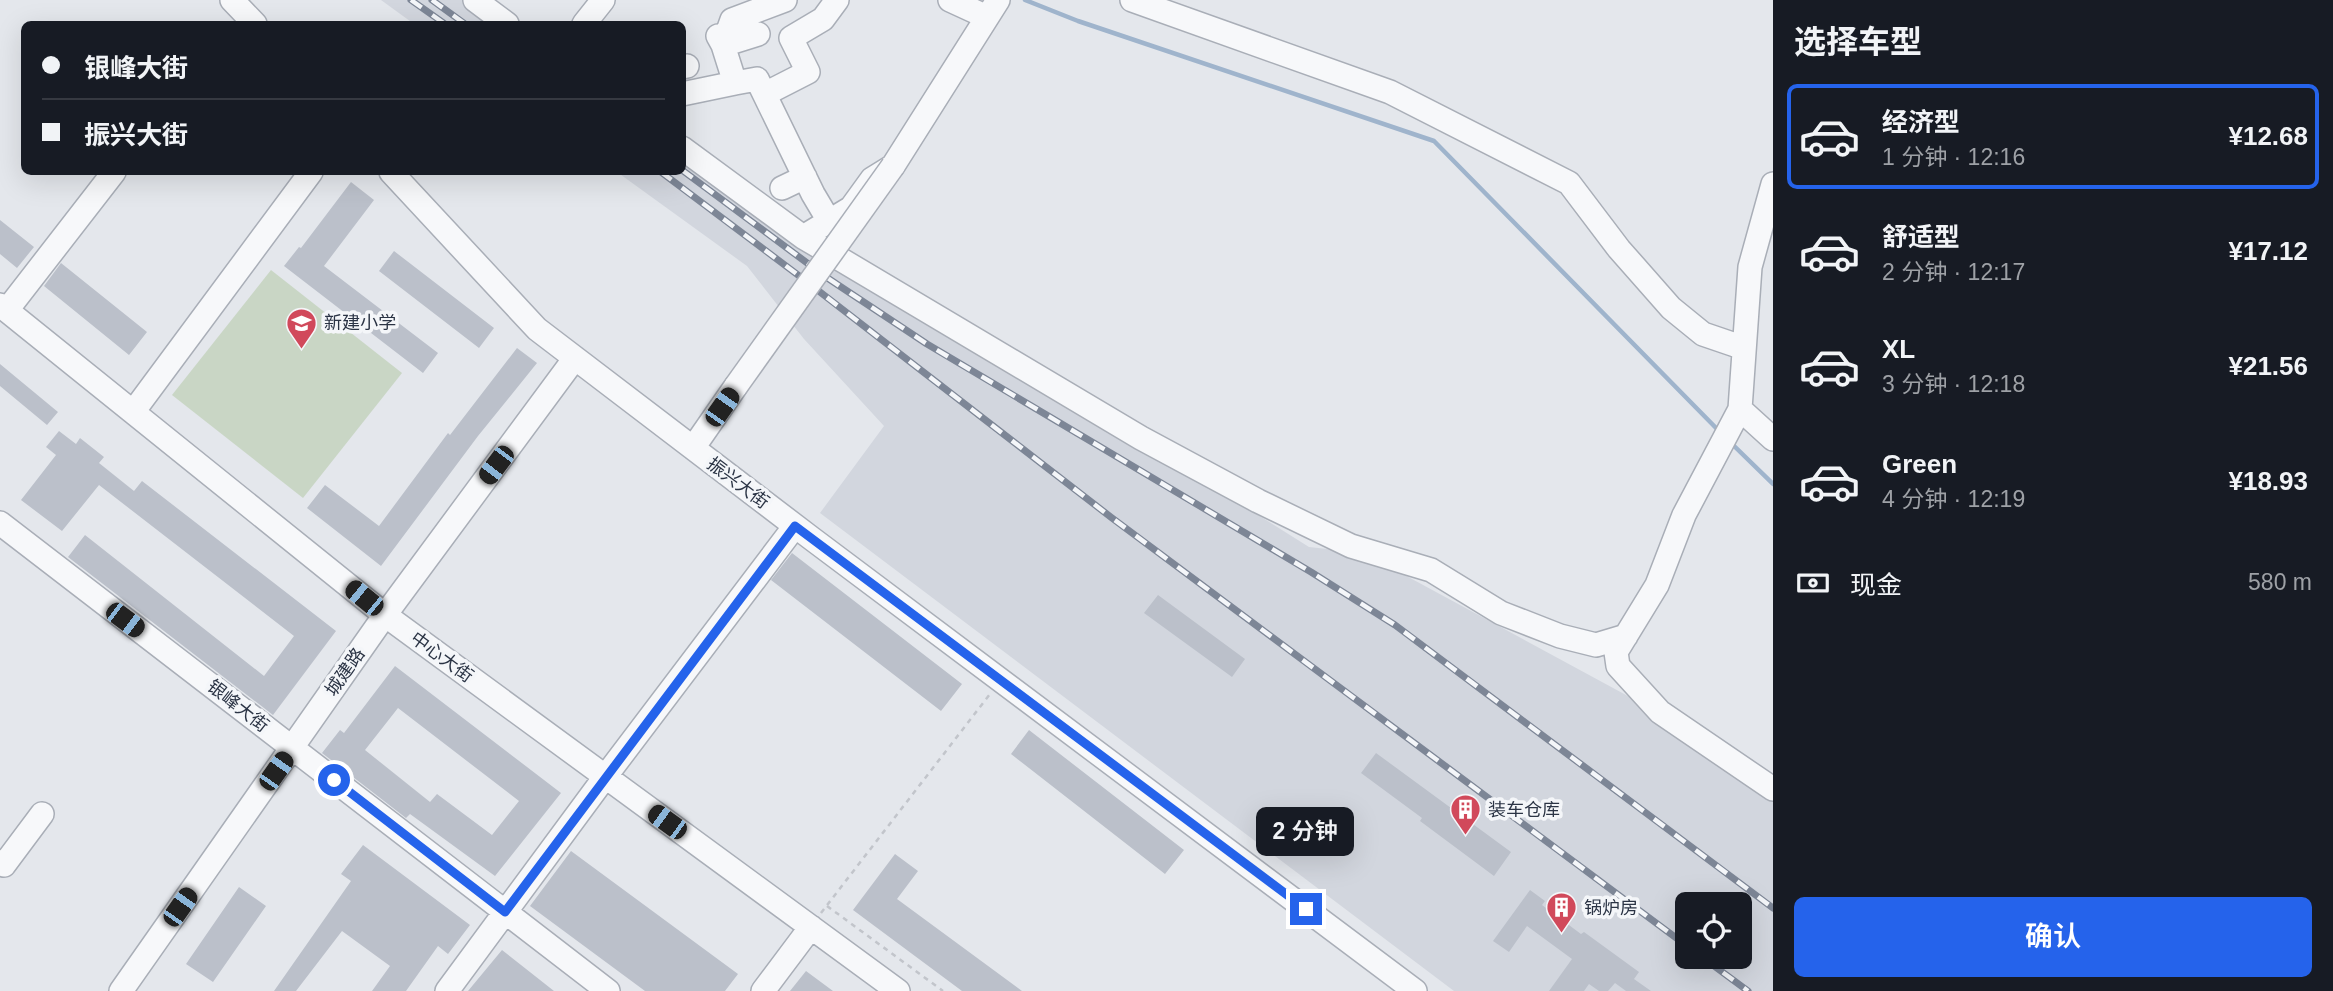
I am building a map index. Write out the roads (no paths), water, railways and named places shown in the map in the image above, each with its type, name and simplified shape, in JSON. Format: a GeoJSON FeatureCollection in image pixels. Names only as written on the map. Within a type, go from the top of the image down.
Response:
{"type":"FeatureCollection","features":[{"type":"Feature","properties":{"kind":"street"},"geometry":{"type":"LineString","coordinates":[[475,0],[504,21]]}},
{"type":"Feature","properties":{"kind":"street"},"geometry":{"type":"LineString","coordinates":[[586,21],[603,0]]}},
{"type":"Feature","properties":{"kind":"street"},"geometry":{"type":"LineString","coordinates":[[706,53],[732,20],[785,0]]}},
{"type":"Feature","properties":{"kind":"street"},"geometry":{"type":"LineString","coordinates":[[765,94],[808,72],[791,38],[823,19],[837,0]]}},
{"type":"Feature","properties":{"kind":"street"},"geometry":{"type":"LineString","coordinates":[[692,448],[893,166],[993,8],[950,0]]}},
{"type":"Feature","properties":{"kind":"street"},"geometry":{"type":"LineString","coordinates":[[1132,0],[1390,92],[1569,183],[1619,249],[1671,308],[1703,334],[1745,348]]}},
{"type":"Feature","properties":{"kind":"street"},"geometry":{"type":"LineString","coordinates":[[706,53],[758,34]]}},
{"type":"Feature","properties":{"kind":"street"},"geometry":{"type":"LineString","coordinates":[[706,53],[735,83]]}},
{"type":"Feature","properties":{"kind":"street"},"geometry":{"type":"LineString","coordinates":[[686,93],[757,79],[829,221]]}},
{"type":"Feature","properties":{"kind":"street"},"geometry":{"type":"LineString","coordinates":[[686,151],[803,237],[1141,439],[1258,502],[1351,546],[1431,570],[1501,613],[1560,636],[1596,645],[1626,636]]}},
{"type":"Feature","properties":{"kind":"street"},"geometry":{"type":"LineString","coordinates":[[803,237],[851,208],[872,180],[893,166]]}},
{"type":"Feature","properties":{"kind":"street"},"geometry":{"type":"LineString","coordinates":[[4,307],[112,175]]}},
{"type":"Feature","properties":{"kind":"street"},"geometry":{"type":"LineString","coordinates":[[133,412],[310,175]]}},
{"type":"Feature","properties":{"kind":"street","name":"振兴大街"},"geometry":{"type":"LineString","coordinates":[[394,175],[537,329],[1415,991]]}},
{"type":"Feature","properties":{"kind":"street"},"geometry":{"type":"LineString","coordinates":[[782,188],[805,177]]}},
{"type":"Feature","properties":{"kind":"street"},"geometry":{"type":"LineString","coordinates":[[1773,184],[1750,267],[1745,348],[1737,413],[1684,515],[1657,585],[1616,652],[1618,666],[1660,712],[1773,789]]}},
{"type":"Feature","properties":{"kind":"street","name":"中心大街"},"geometry":{"type":"LineString","coordinates":[[4,307],[385,615],[898,991]]}},
{"type":"Feature","properties":{"kind":"street","name":"城建路"},"geometry":{"type":"LineString","coordinates":[[121,991],[385,615],[575,358]]}},
{"type":"Feature","properties":{"kind":"street"},"geometry":{"type":"LineString","coordinates":[[1737,413],[1773,439]]}},
{"type":"Feature","properties":{"kind":"street","name":"银峰大街"},"geometry":{"type":"LineString","coordinates":[[0,523],[608,991]]}},
{"type":"Feature","properties":{"kind":"street"},"geometry":{"type":"LineString","coordinates":[[447,991],[795,526]]}},
{"type":"Feature","properties":{"kind":"street"},"geometry":{"type":"LineString","coordinates":[[0,862],[4,865],[41,814]]}},
{"type":"Feature","properties":{"kind":"street"},"geometry":{"type":"LineString","coordinates":[[763,991],[811,927]]}},
{"type":"Feature","properties":{"kind":"waterway"},"geometry":{"type":"LineString","coordinates":[[1025,0],[1078,21],[1434,141],[1719,431]]}},
{"type":"Feature","properties":{"kind":"waterway"},"geometry":{"type":"LineString","coordinates":[[1730,442],[1773,484]]}},
{"type":"Feature","properties":{"kind":"railway"},"geometry":{"type":"LineString","coordinates":[[411,0],[441,21]]}},
{"type":"Feature","properties":{"kind":"railway"},"geometry":{"type":"LineString","coordinates":[[432,0],[461,21]]}},
{"type":"Feature","properties":{"kind":"railway"},"geometry":{"type":"LineString","coordinates":[[686,173],[826,277],[927,344],[1311,572],[1395,625],[1773,908]]}},
{"type":"Feature","properties":{"kind":"railway"},"geometry":{"type":"LineString","coordinates":[[665,175],[1112,518],[1675,937]]}},
{"type":"Feature","properties":{"kind":"railway"},"geometry":{"type":"LineString","coordinates":[[1718,969],[1748,991]]}},
{"type":"Feature","properties":{"kind":"place","name":"新建小学"},"geometry":{"type":"Point","coordinates":[301,350]}},
{"type":"Feature","properties":{"kind":"place","name":"装车仓库"},"geometry":{"type":"Point","coordinates":[1465,837]}},
{"type":"Feature","properties":{"kind":"place","name":"锅炉房"},"geometry":{"type":"Point","coordinates":[1561,935]}}]}
